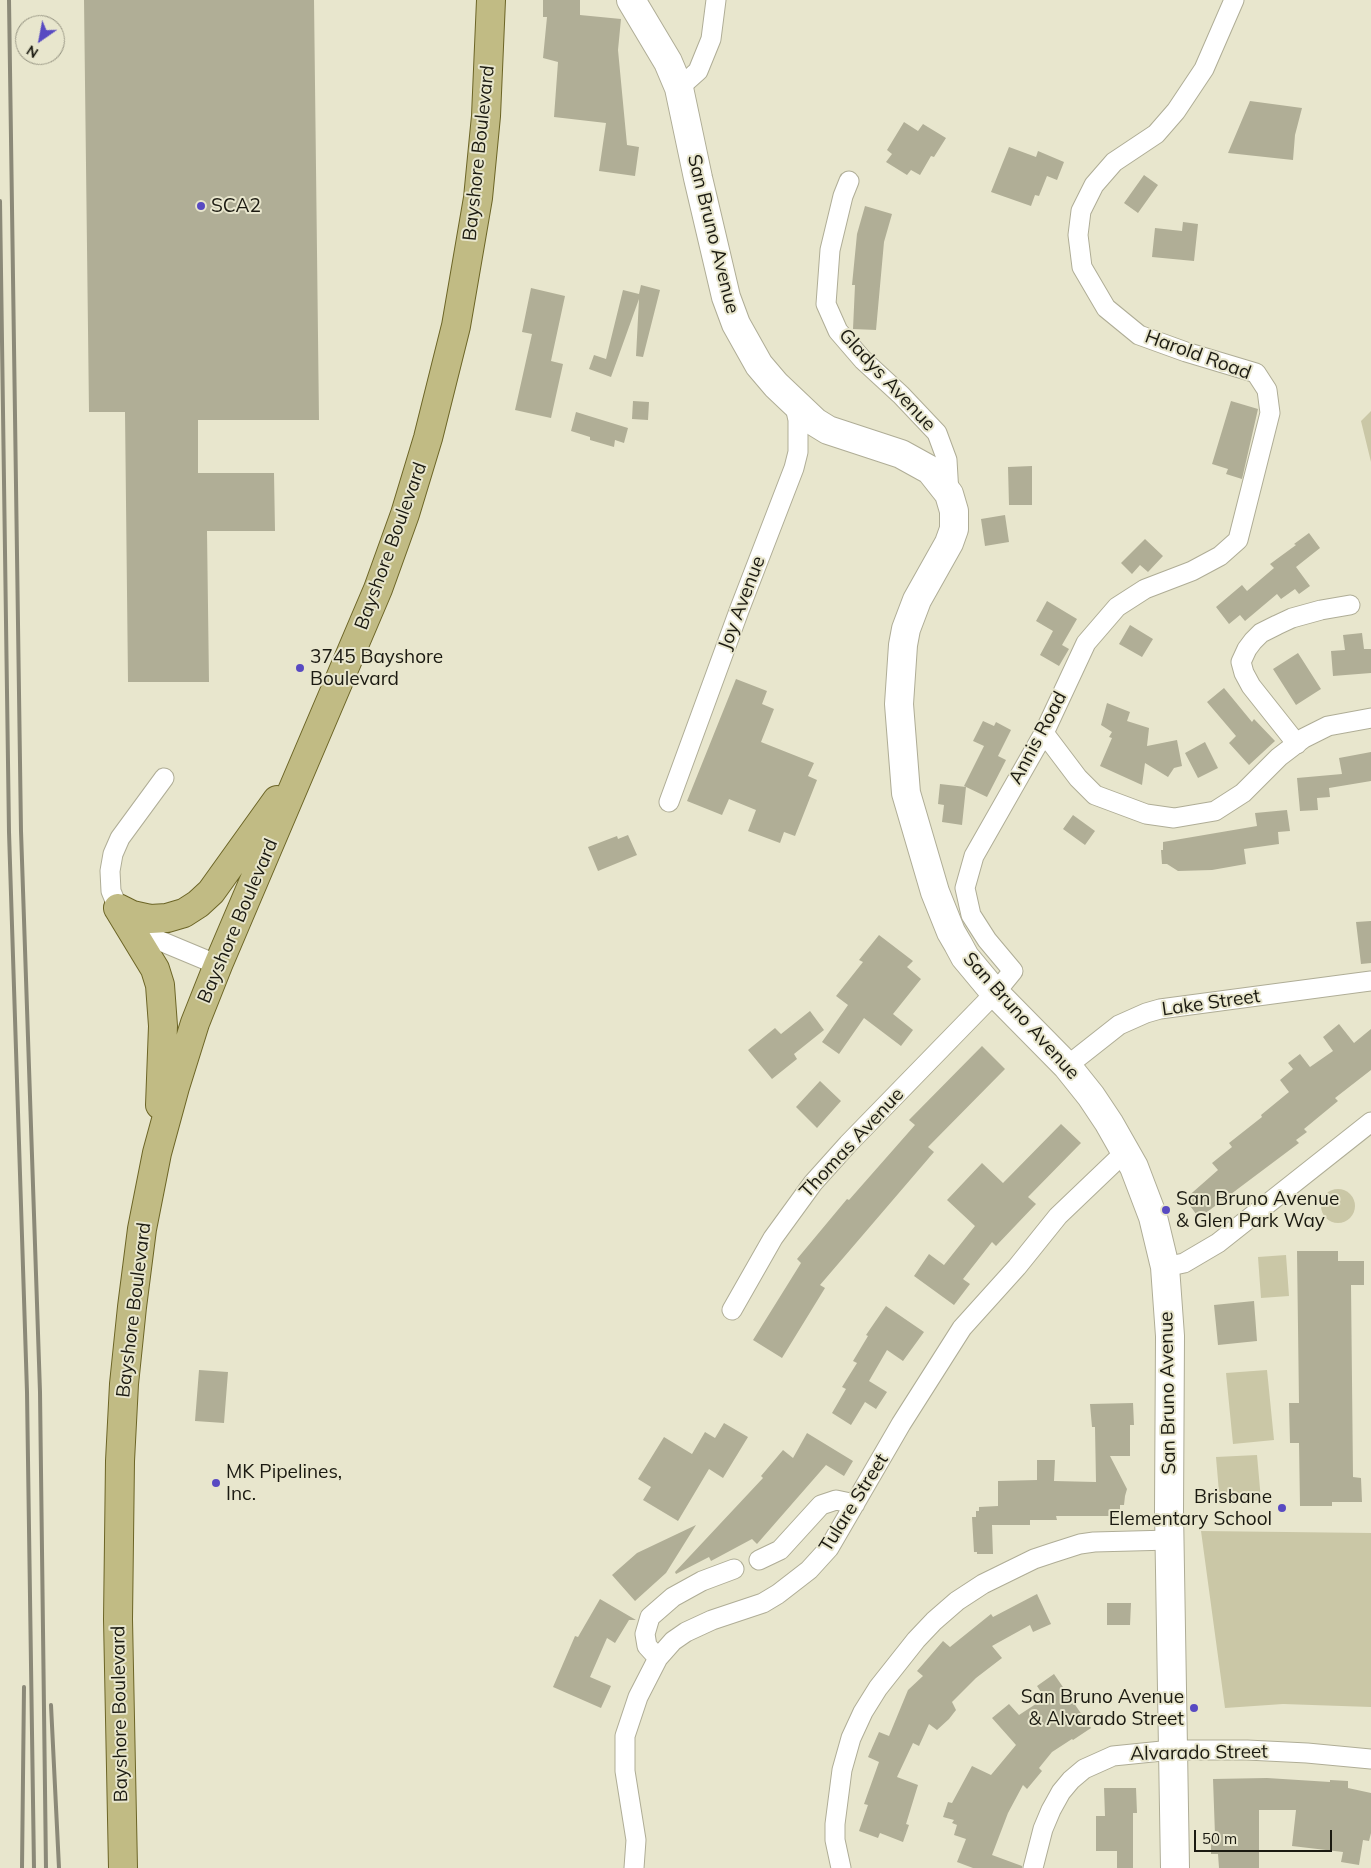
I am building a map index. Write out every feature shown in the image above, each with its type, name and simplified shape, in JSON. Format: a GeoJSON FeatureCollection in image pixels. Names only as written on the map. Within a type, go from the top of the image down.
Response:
{"type":"FeatureCollection","features":[{"type":"Feature","properties":{"kind":"main road","name":"Bayshore Boulevard"},"geometry":{"type":"LineString","coordinates":[[123,1868],[118,1619],[120,1461],[124,1384],[142,1229],[157,1153],[195,1024],[218,965],[364,625],[398,535],[428,438],[447,365],[465,277],[480,182],[486,116],[491,0]]}},
{"type":"Feature","properties":{"kind":"main road"},"geometry":{"type":"LineString","coordinates":[[118,908],[132,915],[150,919],[167,918],[184,913],[198,904],[211,892],[307,758]]}},
{"type":"Feature","properties":{"kind":"main road"},"geometry":{"type":"LineString","coordinates":[[118,908],[155,969],[160,985],[163,1026],[157,1153]]}},
{"type":"Feature","properties":{"kind":"street","name":"San Bruno Avenue"},"geometry":{"type":"LineString","coordinates":[[631,0],[668,62],[680,88],[698,178],[730,310],[759,365],[794,402],[828,430],[901,454],[930,470],[949,494],[954,511],[954,529],[949,543],[917,600],[906,629],[903,645],[899,704],[904,778],[909,809],[935,892],[951,932],[965,957],[995,993],[1067,1066],[1091,1096],[1134,1167],[1154,1217],[1165,1267],[1170,1336],[1170,1540],[1175,1868]]}},
{"type":"Feature","properties":{"kind":"street"},"geometry":{"type":"LineString","coordinates":[[680,88],[698,71],[711,38],[716,0]]}},
{"type":"Feature","properties":{"kind":"street","name":"Harold Road"},"geometry":{"type":"LineString","coordinates":[[1234,0],[1204,69],[1176,112],[1156,134],[1114,162],[1094,185],[1081,211],[1078,235],[1082,267],[1106,308],[1139,335],[1186,352],[1256,373],[1267,390],[1270,413],[1238,540]]}},
{"type":"Feature","properties":{"kind":"street","name":"Gladys Avenue"},"geometry":{"type":"LineString","coordinates":[[849,181],[843,196],[830,250],[826,304],[838,331],[863,360],[901,395],[937,433],[947,460],[949,494]]}},
{"type":"Feature","properties":{"kind":"street","name":"Joy Avenue"},"geometry":{"type":"LineString","coordinates":[[669,802],[740,608],[794,468],[798,452],[798,420],[794,402]]}},
{"type":"Feature","properties":{"kind":"street","name":"Annis Road"},"geometry":{"type":"LineString","coordinates":[[995,993],[1013,972],[987,940],[971,915],[965,888],[974,856],[1044,732],[1086,643],[1117,608],[1145,589],[1192,571],[1220,556],[1238,540]]}},
{"type":"Feature","properties":{"kind":"street"},"geometry":{"type":"LineString","coordinates":[[1297,744],[1251,686],[1241,662],[1247,649],[1261,633],[1292,618],[1350,605]]}},
{"type":"Feature","properties":{"kind":"street"},"geometry":{"type":"LineString","coordinates":[[1044,732],[1078,778],[1095,796],[1146,814],[1174,818],[1216,811],[1243,793],[1279,757],[1328,726],[1368,721]]}},
{"type":"Feature","properties":{"kind":"street"},"geometry":{"type":"LineString","coordinates":[[164,778],[120,838],[113,854],[110,871],[111,890],[118,908],[128,920],[141,930],[158,940],[218,965]]}},
{"type":"Feature","properties":{"kind":"street","name":"Lake Street"},"geometry":{"type":"LineString","coordinates":[[1067,1066],[1119,1025],[1146,1012],[1371,982]]}},
{"type":"Feature","properties":{"kind":"street","name":"Thomas Avenue"},"geometry":{"type":"LineString","coordinates":[[732,1310],[773,1238],[812,1183],[995,993]]}},
{"type":"Feature","properties":{"kind":"street"},"geometry":{"type":"LineString","coordinates":[[1165,1267],[1184,1263],[1218,1243],[1371,1122]]}},
{"type":"Feature","properties":{"kind":"street","name":"Tulare Street"},"geometry":{"type":"LineString","coordinates":[[634,1868],[636,1840],[625,1771],[625,1736],[638,1697],[658,1658],[673,1641],[698,1626],[750,1609],[778,1594],[809,1570],[829,1548],[901,1424],[962,1328],[1017,1267],[1058,1216],[1125,1152]]}},
{"type":"Feature","properties":{"kind":"street"},"geometry":{"type":"LineString","coordinates":[[759,1560],[780,1550],[820,1505],[836,1500],[855,1504]]}},
{"type":"Feature","properties":{"kind":"street"},"geometry":{"type":"LineString","coordinates":[[841,1868],[835,1840],[835,1824],[842,1770],[851,1738],[863,1712],[878,1688],[916,1640],[934,1621],[957,1601],[983,1584],[1034,1559],[1080,1544],[1094,1542],[1170,1540]]}},
{"type":"Feature","properties":{"kind":"street"},"geometry":{"type":"LineString","coordinates":[[658,1658],[647,1646],[645,1634],[650,1617],[673,1597],[702,1581],[734,1569]]}},
{"type":"Feature","properties":{"kind":"street","name":"Alvarado Street"},"geometry":{"type":"LineString","coordinates":[[1033,1868],[1043,1829],[1061,1792],[1071,1780],[1084,1770],[1113,1756],[1172,1750],[1247,1750],[1308,1753],[1371,1760]]}},
{"type":"Feature","properties":{"kind":"shaded area"},"geometry":{"type":"Polygon","coordinates":[[[1371,411],[1371,462],[1361,421],[1371,411]]]}},
{"type":"Feature","properties":{"kind":"shaded area"},"geometry":{"type":"Polygon","coordinates":[[[1338,1189],[1345,1190],[1350,1194],[1354,1199],[1354,1213],[1350,1218],[1345,1222],[1338,1223],[1331,1222],[1326,1218],[1322,1213],[1321,1206],[1322,1199],[1326,1194],[1331,1190],[1338,1189]]]}},
{"type":"Feature","properties":{"kind":"shaded area"},"geometry":{"type":"Polygon","coordinates":[[[1286,1255],[1289,1296],[1261,1298],[1258,1257],[1286,1255]]]}},
{"type":"Feature","properties":{"kind":"shaded area"},"geometry":{"type":"Polygon","coordinates":[[[1267,1370],[1274,1440],[1233,1444],[1226,1373],[1267,1370]]]}},
{"type":"Feature","properties":{"kind":"shaded area"},"geometry":{"type":"Polygon","coordinates":[[[1257,1455],[1261,1500],[1220,1504],[1216,1457],[1257,1455]]]}},
{"type":"Feature","properties":{"kind":"shaded area"},"geometry":{"type":"Polygon","coordinates":[[[1201,1531],[1371,1533],[1371,1707],[1283,1704],[1225,1708],[1201,1531]]]}},
{"type":"Feature","properties":{"kind":"building","name":"SCA2"},"geometry":{"type":"Polygon","coordinates":[[[84,0],[314,0],[319,420],[198,420],[198,473],[274,473],[275,531],[207,531],[209,682],[128,682],[125,412],[89,412],[84,0]]]}},
{"type":"Feature","properties":{"kind":"building"},"geometry":{"type":"Polygon","coordinates":[[[543,0],[580,0],[580,15],[621,19],[618,50],[627,145],[639,147],[635,176],[599,171],[606,123],[554,117],[558,62],[543,58],[547,17],[543,17],[543,0]]]}},
{"type":"Feature","properties":{"kind":"building"},"geometry":{"type":"Polygon","coordinates":[[[1250,101],[1302,108],[1295,135],[1293,160],[1228,153],[1250,101]]]}},
{"type":"Feature","properties":{"kind":"building"},"geometry":{"type":"Polygon","coordinates":[[[904,122],[918,131],[923,124],[946,138],[934,157],[931,156],[920,175],[911,170],[907,175],[886,162],[892,154],[887,150],[904,122]]]}},
{"type":"Feature","properties":{"kind":"building"},"geometry":{"type":"Polygon","coordinates":[[[1009,147],[1036,157],[1038,151],[1064,162],[1057,180],[1047,176],[1039,196],[1035,195],[1031,206],[991,192],[1009,147]]]}},
{"type":"Feature","properties":{"kind":"building"},"geometry":{"type":"Polygon","coordinates":[[[1144,175],[1158,185],[1138,213],[1124,203],[1144,175]]]}},
{"type":"Feature","properties":{"kind":"building"},"geometry":{"type":"Polygon","coordinates":[[[865,206],[892,214],[884,242],[876,330],[853,329],[855,285],[852,285],[857,234],[865,206]]]}},
{"type":"Feature","properties":{"kind":"building"},"geometry":{"type":"Polygon","coordinates":[[[1183,222],[1198,224],[1194,261],[1152,257],[1155,228],[1182,231],[1183,222]]]}},
{"type":"Feature","properties":{"kind":"building"},"geometry":{"type":"Polygon","coordinates":[[[641,285],[660,290],[643,357],[636,356],[639,299],[611,377],[589,369],[594,355],[606,359],[623,290],[639,294],[641,285]]]}},
{"type":"Feature","properties":{"kind":"building"},"geometry":{"type":"Polygon","coordinates":[[[531,288],[565,296],[551,361],[563,364],[551,418],[515,410],[532,334],[522,332],[531,288]]]}},
{"type":"Feature","properties":{"kind":"building"},"geometry":{"type":"Polygon","coordinates":[[[633,401],[649,402],[648,420],[632,419],[633,401]]]}},
{"type":"Feature","properties":{"kind":"building"},"geometry":{"type":"Polygon","coordinates":[[[1231,401],[1258,409],[1242,479],[1226,474],[1228,469],[1212,464],[1231,401]]]}},
{"type":"Feature","properties":{"kind":"building"},"geometry":{"type":"Polygon","coordinates":[[[576,412],[628,428],[624,443],[615,440],[614,447],[590,440],[590,437],[571,431],[576,412]]]}},
{"type":"Feature","properties":{"kind":"building"},"geometry":{"type":"Polygon","coordinates":[[[1032,466],[1032,505],[1009,505],[1008,467],[1032,466]]]}},
{"type":"Feature","properties":{"kind":"building"},"geometry":{"type":"Polygon","coordinates":[[[1005,515],[1009,542],[985,546],[981,519],[1005,515]]]}},
{"type":"Feature","properties":{"kind":"building"},"geometry":{"type":"Polygon","coordinates":[[[1309,533],[1320,548],[1296,567],[1310,586],[1299,594],[1295,589],[1281,599],[1277,594],[1245,621],[1240,615],[1229,624],[1216,607],[1242,585],[1247,591],[1274,568],[1270,564],[1309,533]]]}},
{"type":"Feature","properties":{"kind":"building"},"geometry":{"type":"Polygon","coordinates":[[[1145,539],[1163,556],[1148,572],[1140,565],[1132,574],[1121,563],[1145,539]]]}},
{"type":"Feature","properties":{"kind":"building"},"geometry":{"type":"Polygon","coordinates":[[[1047,601],[1077,619],[1062,645],[1069,649],[1059,666],[1040,655],[1053,631],[1036,621],[1047,601]]]}},
{"type":"Feature","properties":{"kind":"building"},"geometry":{"type":"Polygon","coordinates":[[[1130,625],[1153,639],[1142,657],[1119,644],[1130,625]]]}},
{"type":"Feature","properties":{"kind":"building"},"geometry":{"type":"Polygon","coordinates":[[[1362,633],[1364,649],[1371,649],[1371,673],[1333,676],[1331,651],[1345,650],[1343,635],[1362,633]]]}},
{"type":"Feature","properties":{"kind":"building"},"geometry":{"type":"Polygon","coordinates":[[[1298,653],[1321,689],[1296,705],[1273,669],[1298,653]]]}},
{"type":"Feature","properties":{"kind":"building"},"geometry":{"type":"Polygon","coordinates":[[[736,679],[767,691],[762,704],[774,709],[761,742],[814,763],[808,776],[817,780],[795,836],[784,832],[780,843],[748,831],[756,810],[729,799],[722,815],[687,801],[736,679]]]}},
{"type":"Feature","properties":{"kind":"building"},"geometry":{"type":"Polygon","coordinates":[[[1224,688],[1252,722],[1254,719],[1275,741],[1249,765],[1229,743],[1236,736],[1207,702],[1224,688]]]}},
{"type":"Feature","properties":{"kind":"building"},"geometry":{"type":"Polygon","coordinates":[[[1107,703],[1130,712],[1127,721],[1149,728],[1147,746],[1177,740],[1182,766],[1174,768],[1168,777],[1145,763],[1142,785],[1100,766],[1112,738],[1109,737],[1112,732],[1101,725],[1107,703]]]}},
{"type":"Feature","properties":{"kind":"building"},"geometry":{"type":"Polygon","coordinates":[[[983,721],[994,726],[996,722],[1011,730],[998,756],[1006,760],[987,797],[964,786],[984,746],[973,741],[983,721]]]}},
{"type":"Feature","properties":{"kind":"building"},"geometry":{"type":"Polygon","coordinates":[[[1205,742],[1218,768],[1198,778],[1185,753],[1205,742]]]}},
{"type":"Feature","properties":{"kind":"building"},"geometry":{"type":"Polygon","coordinates":[[[1371,752],[1371,781],[1329,788],[1330,797],[1317,798],[1318,810],[1300,811],[1297,778],[1342,774],[1339,758],[1371,752]]]}},
{"type":"Feature","properties":{"kind":"building"},"geometry":{"type":"Polygon","coordinates":[[[940,784],[966,787],[962,825],[942,822],[944,805],[938,804],[940,784]]]}},
{"type":"Feature","properties":{"kind":"building"},"geometry":{"type":"Polygon","coordinates":[[[1287,810],[1290,831],[1278,832],[1279,844],[1244,849],[1246,864],[1212,870],[1178,871],[1167,864],[1162,864],[1161,850],[1163,850],[1163,842],[1257,826],[1255,813],[1287,810]]]}},
{"type":"Feature","properties":{"kind":"building"},"geometry":{"type":"Polygon","coordinates":[[[1073,815],[1095,831],[1085,845],[1063,829],[1073,815]]]}},
{"type":"Feature","properties":{"kind":"building"},"geometry":{"type":"Polygon","coordinates":[[[628,835],[637,855],[598,871],[588,847],[617,836],[618,839],[628,835]]]}},
{"type":"Feature","properties":{"kind":"building"},"geometry":{"type":"Polygon","coordinates":[[[1371,921],[1371,963],[1361,964],[1356,922],[1371,921]]]}},
{"type":"Feature","properties":{"kind":"building"},"geometry":{"type":"Polygon","coordinates":[[[879,935],[913,961],[907,967],[921,979],[893,1014],[913,1030],[901,1046],[864,1018],[839,1054],[822,1042],[848,1005],[836,996],[863,962],[859,960],[879,935]]]}},
{"type":"Feature","properties":{"kind":"building"},"geometry":{"type":"Polygon","coordinates":[[[810,1011],[824,1030],[794,1054],[797,1059],[772,1079],[748,1050],[775,1028],[781,1034],[810,1011]]]}},
{"type":"Feature","properties":{"kind":"building"},"geometry":{"type":"Polygon","coordinates":[[[1339,1024],[1354,1043],[1371,1029],[1371,1070],[1335,1098],[1338,1101],[1304,1129],[1307,1132],[1296,1140],[1299,1143],[1199,1218],[1185,1199],[1218,1170],[1212,1163],[1232,1147],[1229,1143],[1262,1117],[1261,1115],[1289,1092],[1280,1080],[1293,1069],[1288,1063],[1300,1054],[1310,1067],[1333,1051],[1323,1037],[1339,1024]]]}},
{"type":"Feature","properties":{"kind":"building"},"geometry":{"type":"Polygon","coordinates":[[[982,1046],[1005,1069],[928,1147],[934,1152],[820,1285],[825,1288],[782,1358],[753,1340],[801,1263],[797,1259],[847,1199],[849,1200],[915,1125],[909,1120],[982,1046]]]}},
{"type":"Feature","properties":{"kind":"building"},"geometry":{"type":"Polygon","coordinates":[[[820,1081],[841,1101],[817,1128],[796,1107],[820,1081]]]}},
{"type":"Feature","properties":{"kind":"building"},"geometry":{"type":"Polygon","coordinates":[[[1061,1124],[1081,1143],[1028,1197],[1036,1204],[996,1246],[992,1242],[963,1279],[970,1284],[954,1305],[914,1276],[929,1254],[944,1265],[975,1226],[947,1200],[982,1163],[1003,1183],[1061,1124]]]}},
{"type":"Feature","properties":{"kind":"building"},"geometry":{"type":"Polygon","coordinates":[[[1297,1251],[1338,1251],[1338,1261],[1364,1261],[1364,1285],[1351,1285],[1353,1477],[1361,1478],[1362,1502],[1332,1502],[1332,1506],[1300,1506],[1299,1443],[1290,1443],[1289,1403],[1299,1403],[1297,1251]]]}},
{"type":"Feature","properties":{"kind":"building"},"geometry":{"type":"Polygon","coordinates":[[[1254,1301],[1257,1341],[1218,1345],[1214,1305],[1254,1301]]]}},
{"type":"Feature","properties":{"kind":"building"},"geometry":{"type":"Polygon","coordinates":[[[886,1306],[924,1332],[903,1361],[887,1350],[869,1381],[887,1392],[876,1409],[865,1402],[851,1425],[832,1413],[846,1389],[842,1387],[857,1363],[853,1361],[868,1336],[866,1335],[886,1306]]]}},
{"type":"Feature","properties":{"kind":"building"},"geometry":{"type":"Polygon","coordinates":[[[199,1370],[228,1372],[224,1423],[195,1421],[199,1370]]]}},
{"type":"Feature","properties":{"kind":"building"},"geometry":{"type":"Polygon","coordinates":[[[1133,1403],[1134,1425],[1130,1425],[1130,1456],[1110,1456],[1127,1489],[1124,1505],[1120,1505],[1120,1510],[1115,1510],[1115,1516],[1056,1516],[1057,1520],[1030,1520],[1030,1525],[992,1525],[993,1554],[977,1554],[977,1552],[974,1552],[972,1517],[976,1517],[976,1511],[979,1511],[979,1507],[998,1506],[998,1481],[1037,1480],[1037,1460],[1055,1460],[1054,1481],[1096,1482],[1095,1427],[1092,1427],[1090,1404],[1133,1403]]]}},
{"type":"Feature","properties":{"kind":"building"},"geometry":{"type":"Polygon","coordinates":[[[724,1423],[748,1437],[723,1478],[709,1469],[678,1521],[643,1500],[651,1487],[638,1479],[664,1437],[692,1454],[705,1432],[715,1438],[724,1423]]]}},
{"type":"Feature","properties":{"kind":"building"},"geometry":{"type":"Polygon","coordinates":[[[807,1433],[853,1461],[844,1476],[826,1465],[757,1544],[752,1539],[711,1561],[709,1557],[676,1574],[675,1572],[763,1478],[761,1476],[783,1450],[793,1458],[807,1433]]]}},
{"type":"Feature","properties":{"kind":"building"},"geometry":{"type":"Polygon","coordinates":[[[696,1525],[666,1573],[635,1601],[612,1575],[637,1553],[696,1525]]]}},
{"type":"Feature","properties":{"kind":"building"},"geometry":{"type":"Polygon","coordinates":[[[1037,1594],[1051,1624],[1033,1632],[1030,1625],[992,1646],[1002,1658],[976,1678],[952,1702],[956,1710],[949,1719],[937,1730],[929,1724],[919,1746],[913,1743],[897,1777],[918,1785],[906,1824],[909,1825],[903,1842],[880,1833],[878,1838],[859,1831],[868,1805],[864,1804],[879,1762],[868,1757],[879,1732],[889,1736],[908,1690],[923,1676],[917,1671],[943,1641],[950,1647],[991,1614],[993,1617],[1037,1594]]]}},
{"type":"Feature","properties":{"kind":"building"},"geometry":{"type":"Polygon","coordinates":[[[600,1599],[636,1620],[629,1620],[615,1643],[607,1638],[590,1677],[611,1686],[601,1708],[553,1687],[575,1636],[578,1637],[600,1599]]]}},
{"type":"Feature","properties":{"kind":"building"},"geometry":{"type":"Polygon","coordinates":[[[1107,1603],[1131,1603],[1130,1625],[1107,1625],[1107,1603]]]}},
{"type":"Feature","properties":{"kind":"building"},"geometry":{"type":"Polygon","coordinates":[[[1054,1674],[1091,1728],[1052,1752],[1039,1768],[1042,1771],[1027,1789],[1023,1785],[1008,1813],[992,1855],[1022,1866],[1022,1868],[973,1868],[957,1862],[966,1839],[954,1835],[957,1825],[952,1823],[954,1820],[943,1817],[948,1802],[952,1803],[972,1766],[991,1775],[1016,1745],[992,1718],[1009,1704],[1019,1715],[1045,1698],[1037,1686],[1054,1674]]]}},
{"type":"Feature","properties":{"kind":"building"},"geometry":{"type":"Polygon","coordinates":[[[1267,1778],[1330,1782],[1330,1780],[1348,1781],[1348,1788],[1371,1793],[1371,1833],[1369,1841],[1363,1840],[1359,1865],[1341,1862],[1343,1852],[1292,1846],[1296,1810],[1259,1810],[1259,1868],[1219,1868],[1218,1854],[1211,1854],[1211,1835],[1215,1835],[1213,1779],[1267,1778]]]}},
{"type":"Feature","properties":{"kind":"building"},"geometry":{"type":"Polygon","coordinates":[[[1104,1788],[1136,1788],[1137,1813],[1133,1813],[1133,1868],[1117,1868],[1117,1851],[1096,1851],[1096,1816],[1105,1816],[1104,1788]]]}},
{"type":"Feature","properties":{"kind":"railway"},"geometry":{"type":"LineString","coordinates":[[9,0],[21,831],[40,1392],[46,1868]]}},
{"type":"Feature","properties":{"kind":"railway"},"geometry":{"type":"LineString","coordinates":[[0,201],[9,832],[27,1392],[34,1868]]}},
{"type":"Feature","properties":{"kind":"railway"},"geometry":{"type":"LineString","coordinates":[[22,1868],[24,1687]]}},
{"type":"Feature","properties":{"kind":"railway"},"geometry":{"type":"LineString","coordinates":[[51,1705],[59,1868]]}},
{"type":"Feature","properties":{"kind":"place","name":"SCA2"},"geometry":{"type":"Point","coordinates":[201,206]}},
{"type":"Feature","properties":{"kind":"place","name":"3745 Bayshore Boulevard"},"geometry":{"type":"Point","coordinates":[300,668]}},
{"type":"Feature","properties":{"kind":"place","name":"San Bruno Avenue & Glen Park Way"},"geometry":{"type":"Point","coordinates":[1166,1210]}},
{"type":"Feature","properties":{"kind":"place","name":"MK Pipelines, Inc."},"geometry":{"type":"Point","coordinates":[216,1483]}},
{"type":"Feature","properties":{"kind":"place","name":"Brisbane Elementary School"},"geometry":{"type":"Point","coordinates":[1282,1508]}},
{"type":"Feature","properties":{"kind":"place","name":"San Bruno Avenue & Alvarado Street"},"geometry":{"type":"Point","coordinates":[1194,1708]}}]}
